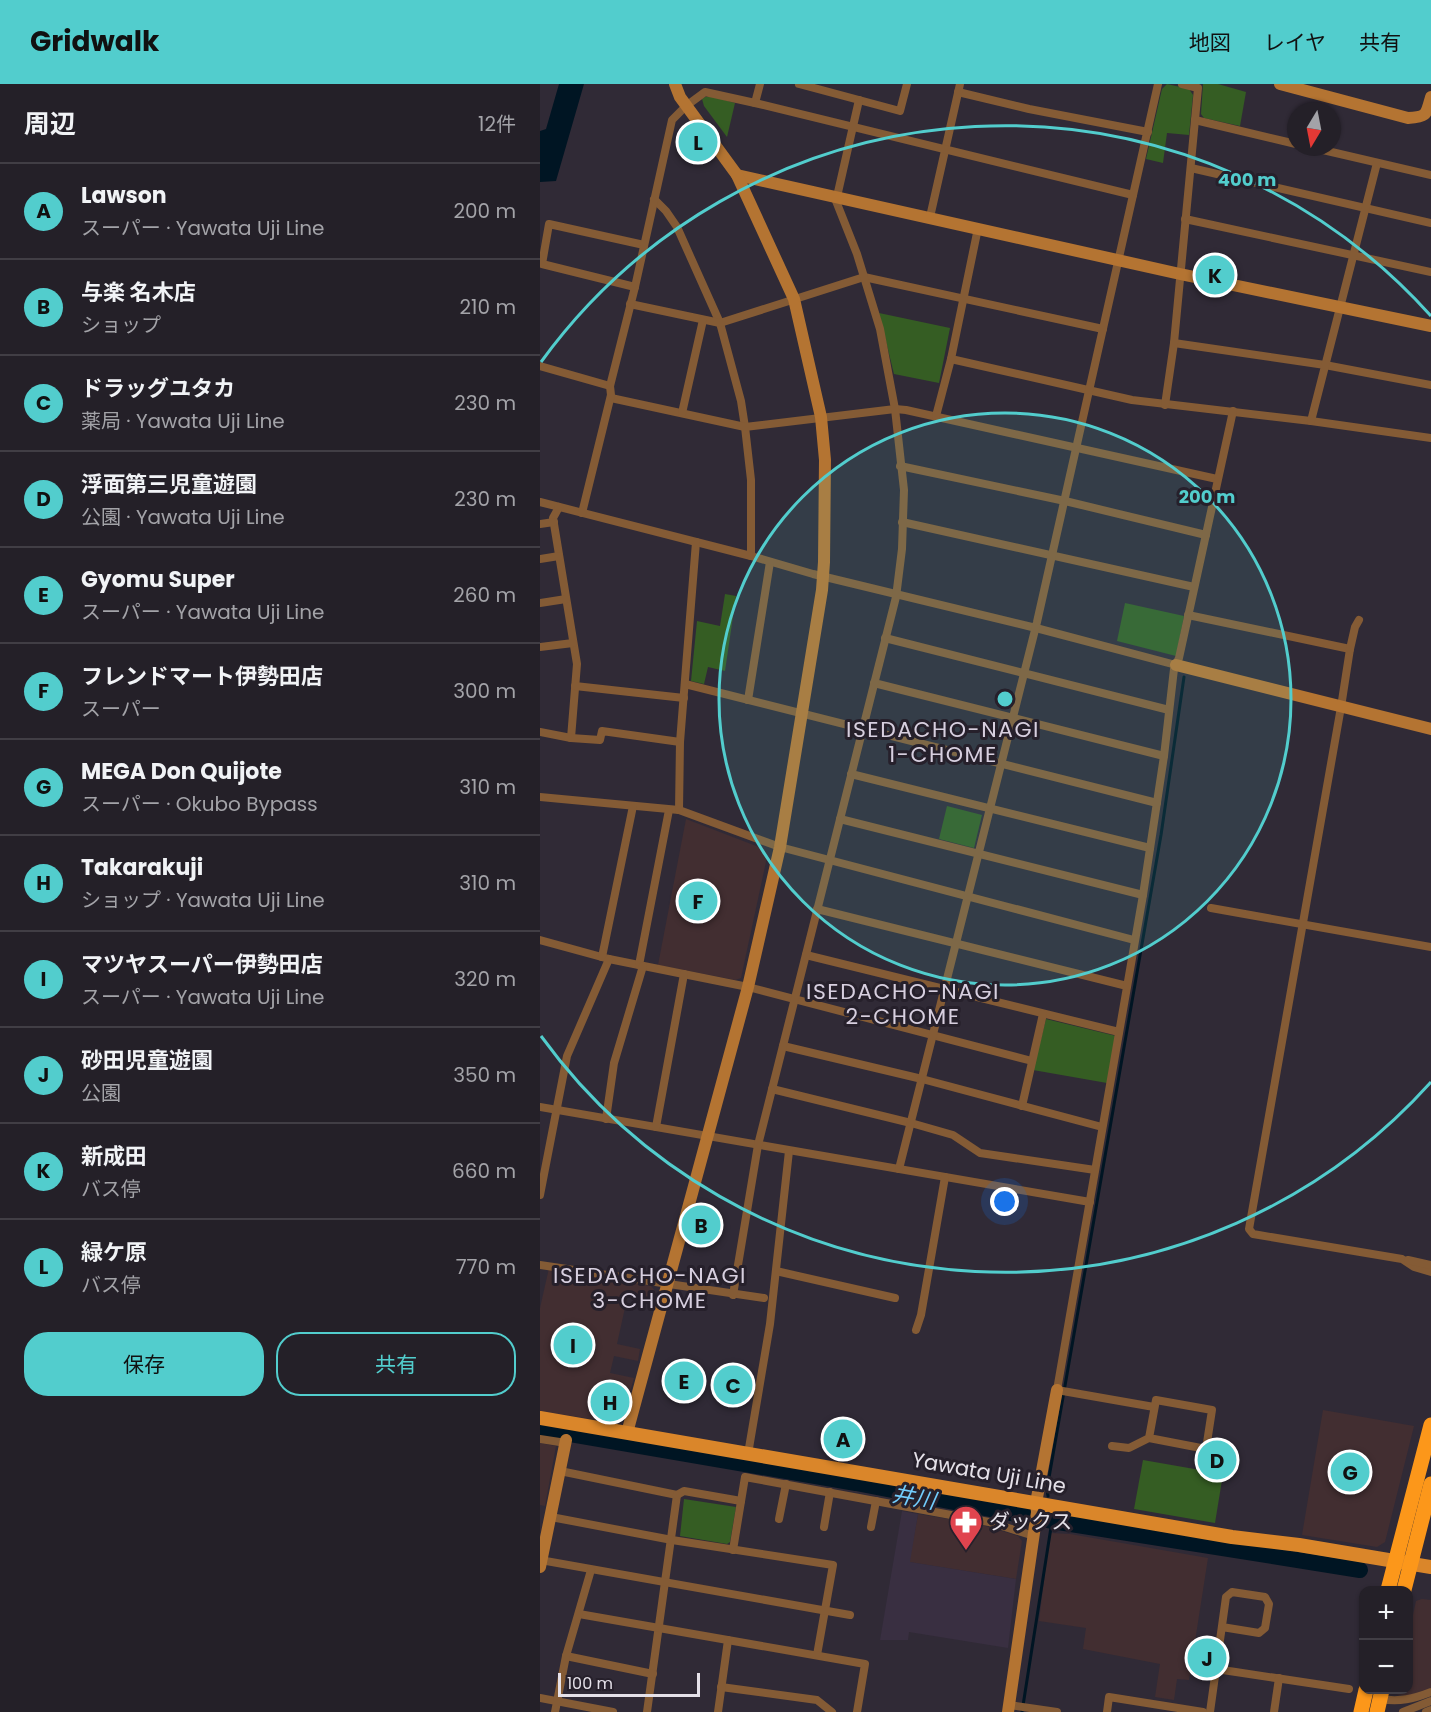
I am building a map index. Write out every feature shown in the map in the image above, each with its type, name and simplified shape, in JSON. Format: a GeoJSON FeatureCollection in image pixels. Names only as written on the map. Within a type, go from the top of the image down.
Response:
{"type":"FeatureCollection","features":[{"type":"Feature","properties":{"kind":"highway"},"geometry":{"type":"LineString","coordinates":[[1389,1586],[1431,1425]]}},
{"type":"Feature","properties":{"kind":"highway"},"geometry":{"type":"LineString","coordinates":[[1405,1586],[1431,1484]]}},
{"type":"Feature","properties":{"kind":"highway"},"geometry":{"type":"LineString","coordinates":[[1361,1712],[1365,1694]]}},
{"type":"Feature","properties":{"kind":"main road","name":"Yawata Uji Line"},"geometry":{"type":"LineString","coordinates":[[540,1418],[1036,1507],[1431,1567]]}},
{"type":"Feature","properties":{"kind":"street"},"geometry":{"type":"LineString","coordinates":[[627,1433],[748,987],[780,847],[823,577],[825,460],[821,417],[794,299],[737,175],[686,106],[675,84]]}},
{"type":"Feature","properties":{"kind":"street"},"geometry":{"type":"LineString","coordinates":[[755,102],[760,84]]}},
{"type":"Feature","properties":{"kind":"street"},"geometry":{"type":"LineString","coordinates":[[802,84],[900,111],[907,84]]}},
{"type":"Feature","properties":{"kind":"street"},"geometry":{"type":"LineString","coordinates":[[899,1169],[1036,628],[1158,84]]}},
{"type":"Feature","properties":{"kind":"street"},"geometry":{"type":"LineString","coordinates":[[1165,405],[1174,343],[1198,88],[1182,84]]}},
{"type":"Feature","properties":{"kind":"street"},"geometry":{"type":"LineString","coordinates":[[1280,84],[1408,118],[1421,117],[1427,113],[1431,97]]}},
{"type":"Feature","properties":{"kind":"street"},"geometry":{"type":"LineString","coordinates":[[930,216],[959,88],[1029,109],[1148,132]]}},
{"type":"Feature","properties":{"kind":"street"},"geometry":{"type":"LineString","coordinates":[[582,513],[611,398],[610,386],[635,287],[672,120],[686,106],[706,92],[1133,195]]}},
{"type":"Feature","properties":{"kind":"street"},"geometry":{"type":"LineString","coordinates":[[734,1295],[758,1145],[897,593],[904,490],[895,409],[880,329],[836,201],[859,100]]}},
{"type":"Feature","properties":{"kind":"street"},"geometry":{"type":"LineString","coordinates":[[1195,120],[1287,142]]}},
{"type":"Feature","properties":{"kind":"street"},"geometry":{"type":"LineString","coordinates":[[1341,154],[1431,175]]}},
{"type":"Feature","properties":{"kind":"street"},"geometry":{"type":"LineString","coordinates":[[1311,421],[1377,163]]}},
{"type":"Feature","properties":{"kind":"street"},"geometry":{"type":"LineString","coordinates":[[1191,168],[1431,223]]}},
{"type":"Feature","properties":{"kind":"street"},"geometry":{"type":"LineString","coordinates":[[737,175],[930,216],[1180,274],[1431,326]]}},
{"type":"Feature","properties":{"kind":"street"},"geometry":{"type":"LineString","coordinates":[[654,199],[677,227],[720,323],[741,401],[745,427],[751,480],[751,556]]}},
{"type":"Feature","properties":{"kind":"street"},"geometry":{"type":"LineString","coordinates":[[1185,219],[1431,272]]}},
{"type":"Feature","properties":{"kind":"street"},"geometry":{"type":"LineString","coordinates":[[635,287],[542,264],[549,224],[644,245]]}},
{"type":"Feature","properties":{"kind":"street"},"geometry":{"type":"LineString","coordinates":[[936,416],[951,359],[978,228]]}},
{"type":"Feature","properties":{"kind":"street"},"geometry":{"type":"LineString","coordinates":[[630,304],[720,323],[864,277],[1103,328]]}},
{"type":"Feature","properties":{"kind":"street"},"geometry":{"type":"LineString","coordinates":[[682,413],[703,320]]}},
{"type":"Feature","properties":{"kind":"street"},"geometry":{"type":"LineString","coordinates":[[1174,343],[1325,365],[1431,385]]}},
{"type":"Feature","properties":{"kind":"street"},"geometry":{"type":"LineString","coordinates":[[951,359],[1165,405],[1233,411],[1431,438]]}},
{"type":"Feature","properties":{"kind":"street"},"geometry":{"type":"LineString","coordinates":[[540,366],[610,386]]}},
{"type":"Feature","properties":{"kind":"street"},"geometry":{"type":"LineString","coordinates":[[611,398],[745,427],[895,409],[936,416],[1217,479]]}},
{"type":"Feature","properties":{"kind":"street"},"geometry":{"type":"LineString","coordinates":[[1057,1712],[1015,1708],[1036,1507],[1060,1390],[1102,1128],[1143,895],[1176,665],[1233,411]]}},
{"type":"Feature","properties":{"kind":"street"},"geometry":{"type":"LineString","coordinates":[[900,466],[1206,534]]}},
{"type":"Feature","properties":{"kind":"street"},"geometry":{"type":"LineString","coordinates":[[540,502],[751,556],[823,577],[897,593],[1431,729]]}},
{"type":"Feature","properties":{"kind":"street"},"geometry":{"type":"LineString","coordinates":[[559,507],[553,518],[577,664],[571,738]]}},
{"type":"Feature","properties":{"kind":"street"},"geometry":{"type":"LineString","coordinates":[[540,524],[554,522]]}},
{"type":"Feature","properties":{"kind":"street"},"geometry":{"type":"LineString","coordinates":[[903,522],[1194,587]]}},
{"type":"Feature","properties":{"kind":"street"},"geometry":{"type":"LineString","coordinates":[[679,810],[680,742],[696,542]]}},
{"type":"Feature","properties":{"kind":"street"},"geometry":{"type":"LineString","coordinates":[[540,559],[559,556]]}},
{"type":"Feature","properties":{"kind":"street"},"geometry":{"type":"LineString","coordinates":[[748,700],[770,562]]}},
{"type":"Feature","properties":{"kind":"street"},"geometry":{"type":"LineString","coordinates":[[540,603],[566,599]]}},
{"type":"Feature","properties":{"kind":"street"},"geometry":{"type":"LineString","coordinates":[[1188,615],[1350,649]]}},
{"type":"Feature","properties":{"kind":"street"},"geometry":{"type":"LineString","coordinates":[[1359,620],[1350,649],[1249,1229],[1253,1234],[1431,1265]]}},
{"type":"Feature","properties":{"kind":"street"},"geometry":{"type":"LineString","coordinates":[[885,638],[1169,710]]}},
{"type":"Feature","properties":{"kind":"street"},"geometry":{"type":"LineString","coordinates":[[540,647],[573,643]]}},
{"type":"Feature","properties":{"kind":"street"},"geometry":{"type":"LineString","coordinates":[[874,683],[1164,756]]}},
{"type":"Feature","properties":{"kind":"street"},"geometry":{"type":"LineString","coordinates":[[685,684],[1157,803]]}},
{"type":"Feature","properties":{"kind":"street"},"geometry":{"type":"LineString","coordinates":[[575,686],[684,698]]}},
{"type":"Feature","properties":{"kind":"street"},"geometry":{"type":"LineString","coordinates":[[540,732],[571,738],[600,740],[602,731],[680,742]]}},
{"type":"Feature","properties":{"kind":"street"},"geometry":{"type":"LineString","coordinates":[[851,774],[1150,849]]}},
{"type":"Feature","properties":{"kind":"street"},"geometry":{"type":"LineString","coordinates":[[540,797],[679,810],[780,847],[1134,940]]}},
{"type":"Feature","properties":{"kind":"street"},"geometry":{"type":"LineString","coordinates":[[540,1196],[567,1056],[605,958],[633,806]]}},
{"type":"Feature","properties":{"kind":"street"},"geometry":{"type":"LineString","coordinates":[[606,1119],[614,1063],[641,965],[669,810]]}},
{"type":"Feature","properties":{"kind":"street"},"geometry":{"type":"LineString","coordinates":[[840,819],[1143,895]]}},
{"type":"Feature","properties":{"kind":"street"},"geometry":{"type":"LineString","coordinates":[[1211,908],[1431,947]]}},
{"type":"Feature","properties":{"kind":"street"},"geometry":{"type":"LineString","coordinates":[[817,909],[1126,986]]}},
{"type":"Feature","properties":{"kind":"street"},"geometry":{"type":"LineString","coordinates":[[540,940],[605,958],[748,987],[1032,1061]]}},
{"type":"Feature","properties":{"kind":"street"},"geometry":{"type":"LineString","coordinates":[[806,955],[1119,1032]]}},
{"type":"Feature","properties":{"kind":"street"},"geometry":{"type":"LineString","coordinates":[[656,1127],[684,974]]}},
{"type":"Feature","properties":{"kind":"street"},"geometry":{"type":"LineString","coordinates":[[1022,1106],[1043,1014]]}},
{"type":"Feature","properties":{"kind":"street"},"geometry":{"type":"LineString","coordinates":[[783,1046],[922,1079],[1102,1128]]}},
{"type":"Feature","properties":{"kind":"street"},"geometry":{"type":"LineString","coordinates":[[772,1089],[953,1135],[980,1153],[1095,1170]]}},
{"type":"Feature","properties":{"kind":"street"},"geometry":{"type":"LineString","coordinates":[[540,1107],[1090,1202]]}},
{"type":"Feature","properties":{"kind":"street"},"geometry":{"type":"LineString","coordinates":[[748,1454],[770,1324],[789,1150]]}},
{"type":"Feature","properties":{"kind":"street"},"geometry":{"type":"LineString","coordinates":[[916,1330],[921,1316],[945,1177]]}},
{"type":"Feature","properties":{"kind":"street"},"geometry":{"type":"LineString","coordinates":[[1402,1260],[1414,1267],[1431,1272]]}},
{"type":"Feature","properties":{"kind":"street"},"geometry":{"type":"LineString","coordinates":[[540,1265],[764,1298]]}},
{"type":"Feature","properties":{"kind":"street"},"geometry":{"type":"LineString","coordinates":[[776,1271],[895,1298]]}},
{"type":"Feature","properties":{"kind":"street"},"geometry":{"type":"LineString","coordinates":[[1060,1390],[1154,1407]]}},
{"type":"Feature","properties":{"kind":"street"},"geometry":{"type":"LineString","coordinates":[[1112,1446],[1129,1448],[1149,1438],[1206,1449],[1212,1410],[1156,1400],[1149,1438]]}},
{"type":"Feature","properties":{"kind":"street"},"geometry":{"type":"LineString","coordinates":[[570,1423],[541,1562],[850,1614]]}},
{"type":"Feature","properties":{"kind":"street"},"geometry":{"type":"LineString","coordinates":[[540,1439],[566,1442]]}},
{"type":"Feature","properties":{"kind":"street"},"geometry":{"type":"LineString","coordinates":[[560,1471],[677,1495],[684,1491],[741,1501]]}},
{"type":"Feature","properties":{"kind":"street"},"geometry":{"type":"LineString","coordinates":[[733,1550],[745,1477],[989,1522],[1034,1533]]}},
{"type":"Feature","properties":{"kind":"street"},"geometry":{"type":"LineString","coordinates":[[779,1519],[786,1484]]}},
{"type":"Feature","properties":{"kind":"street"},"geometry":{"type":"LineString","coordinates":[[824,1527],[830,1492]]}},
{"type":"Feature","properties":{"kind":"street"},"geometry":{"type":"LineString","coordinates":[[647,1712],[677,1495]]}},
{"type":"Feature","properties":{"kind":"street"},"geometry":{"type":"LineString","coordinates":[[871,1527],[876,1501]]}},
{"type":"Feature","properties":{"kind":"street"},"geometry":{"type":"LineString","coordinates":[[551,1517],[672,1540],[833,1566],[818,1655]]}},
{"type":"Feature","properties":{"kind":"street"},"geometry":{"type":"LineString","coordinates":[[555,1712],[566,1656],[591,1570]]}},
{"type":"Feature","properties":{"kind":"street"},"geometry":{"type":"LineString","coordinates":[[1210,1712],[1226,1597],[1232,1592],[1265,1598],[1269,1604],[1265,1628],[1259,1633],[1222,1627]]}},
{"type":"Feature","properties":{"kind":"street"},"geometry":{"type":"LineString","coordinates":[[579,1614],[865,1664],[857,1712]]}},
{"type":"Feature","properties":{"kind":"street"},"geometry":{"type":"LineString","coordinates":[[718,1712],[728,1640]]}},
{"type":"Feature","properties":{"kind":"street"},"geometry":{"type":"LineString","coordinates":[[566,1656],[652,1674]]}},
{"type":"Feature","properties":{"kind":"street"},"geometry":{"type":"LineString","coordinates":[[1216,1670],[1349,1689]]}},
{"type":"Feature","properties":{"kind":"street"},"geometry":{"type":"LineString","coordinates":[[1274,1712],[1279,1678]]}},
{"type":"Feature","properties":{"kind":"street"},"geometry":{"type":"LineString","coordinates":[[721,1687],[817,1700],[832,1712]]}},
{"type":"Feature","properties":{"kind":"street"},"geometry":{"type":"LineString","coordinates":[[1380,1700],[1411,1700],[1431,1692]]}},
{"type":"Feature","properties":{"kind":"street"},"geometry":{"type":"LineString","coordinates":[[1107,1712],[1109,1697],[1168,1709],[1203,1712]]}},
{"type":"Feature","properties":{"kind":"street"},"geometry":{"type":"LineString","coordinates":[[540,1698],[612,1712]]}},
{"type":"Feature","properties":{"kind":"street"},"geometry":{"type":"LineString","coordinates":[[1403,1712],[1431,1701]]}},
{"type":"Feature","properties":{"kind":"street"},"geometry":{"type":"LineString","coordinates":[[1426,1712],[1431,1710]]}},
{"type":"Feature","properties":{"kind":"shaded area"},"geometry":{"type":"Polygon","coordinates":[[[686,819],[764,849],[767,857],[741,978],[735,980],[658,965],[686,819]]]}},
{"type":"Feature","properties":{"kind":"shaded area"},"geometry":{"type":"Polygon","coordinates":[[[549,1268],[651,1286],[656,1292],[654,1299],[628,1294],[617,1344],[640,1349],[638,1361],[614,1356],[610,1373],[634,1378],[622,1419],[616,1423],[540,1411],[540,1308],[549,1268]]]}},
{"type":"Feature","properties":{"kind":"shaded area"},"geometry":{"type":"Polygon","coordinates":[[[1323,1410],[1414,1426],[1385,1542],[1377,1547],[1302,1535],[1323,1410]]]}},
{"type":"Feature","properties":{"kind":"shaded area"},"geometry":{"type":"Polygon","coordinates":[[[540,1443],[556,1446],[545,1506],[540,1505],[540,1443]]]}},
{"type":"Feature","properties":{"kind":"shaded area"},"geometry":{"type":"Polygon","coordinates":[[[902,1511],[918,1514],[910,1562],[1016,1579],[1008,1648],[909,1632],[908,1640],[880,1640],[902,1511]]]}},
{"type":"Feature","properties":{"kind":"shaded area","name":"ダックス"},"geometry":{"type":"Polygon","coordinates":[[[918,1514],[979,1524],[1018,1536],[1022,1541],[1016,1579],[909,1562],[918,1514]]]}},
{"type":"Feature","properties":{"kind":"shaded area"},"geometry":{"type":"Polygon","coordinates":[[[1050,1533],[1070,1534],[1208,1558],[1189,1680],[1177,1679],[1174,1700],[1155,1697],[1160,1664],[1083,1649],[1086,1628],[1039,1621],[1050,1533]]]}},
{"type":"Feature","properties":{"kind":"shaded area"},"geometry":{"type":"Polygon","coordinates":[[[1431,1600],[1431,1688],[1408,1696],[1396,1694],[1413,1694],[1413,1615],[1416,1601],[1431,1600]]]}},
{"type":"Feature","properties":{"kind":"green space"},"geometry":{"type":"Polygon","coordinates":[[[1167,84],[1189,89],[1193,95],[1189,135],[1167,133],[1163,163],[1146,159],[1162,89],[1167,84]]]}},
{"type":"Feature","properties":{"kind":"green space"},"geometry":{"type":"Polygon","coordinates":[[[1203,84],[1218,84],[1246,92],[1240,126],[1204,118],[1201,114],[1203,84]]]}},
{"type":"Feature","properties":{"kind":"green space"},"geometry":{"type":"Polygon","coordinates":[[[705,97],[735,103],[727,137],[704,106],[702,99],[705,97]]]}},
{"type":"Feature","properties":{"kind":"green space"},"geometry":{"type":"Polygon","coordinates":[[[879,313],[950,328],[939,383],[894,374],[879,313]]]}},
{"type":"Feature","properties":{"kind":"green space"},"geometry":{"type":"Polygon","coordinates":[[[725,594],[736,596],[725,671],[708,667],[704,684],[691,681],[697,621],[720,626],[725,594]]]}},
{"type":"Feature","properties":{"kind":"green space"},"geometry":{"type":"Polygon","coordinates":[[[1125,603],[1184,616],[1176,656],[1117,641],[1125,603]]]}},
{"type":"Feature","properties":{"kind":"green space"},"geometry":{"type":"Polygon","coordinates":[[[947,806],[982,815],[974,848],[939,839],[947,806]]]}},
{"type":"Feature","properties":{"kind":"green space"},"geometry":{"type":"Polygon","coordinates":[[[1046,1019],[1116,1036],[1107,1083],[1033,1070],[1046,1019]]]}},
{"type":"Feature","properties":{"kind":"green space"},"geometry":{"type":"Polygon","coordinates":[[[1143,1460],[1223,1474],[1215,1523],[1134,1509],[1143,1460]]]}},
{"type":"Feature","properties":{"kind":"green space"},"geometry":{"type":"Polygon","coordinates":[[[684,1499],[736,1507],[730,1542],[727,1544],[680,1536],[684,1499]]]}},
{"type":"Feature","properties":{"kind":"green space"},"geometry":{"type":"Polygon","coordinates":[[[1203,1642],[1215,1645],[1211,1675],[1198,1671],[1203,1642]]]}},
{"type":"Feature","properties":{"kind":"water"},"geometry":{"type":"Polygon","coordinates":[[[559,84],[584,84],[556,181],[540,182],[540,131],[546,129],[559,84]]]}},
{"type":"Feature","properties":{"kind":"waterway"},"geometry":{"type":"LineString","coordinates":[[1048,1496],[1047,1489],[1161,835],[1184,677]]}},
{"type":"Feature","properties":{"kind":"waterway","name":"井川"},"geometry":{"type":"LineString","coordinates":[[540,1429],[856,1483],[1052,1521],[1360,1570]]}},
{"type":"Feature","properties":{"kind":"waterway"},"geometry":{"type":"LineString","coordinates":[[1022,1712],[1052,1521],[1051,1514]]}},
{"type":"Feature","properties":{"kind":"place","name":"緑ケ原"},"geometry":{"type":"Point","coordinates":[698,142]}},
{"type":"Feature","properties":{"kind":"place","name":"新成田"},"geometry":{"type":"Point","coordinates":[1215,275]}},
{"type":"Feature","properties":{"kind":"place","name":"フレンドマート伊勢田店"},"geometry":{"type":"Point","coordinates":[698,901]}},
{"type":"Feature","properties":{"kind":"place","name":"与楽 名木店"},"geometry":{"type":"Point","coordinates":[701,1225]}},
{"type":"Feature","properties":{"kind":"place","name":"マツヤスーパー伊勢田店"},"geometry":{"type":"Point","coordinates":[573,1345]}},
{"type":"Feature","properties":{"kind":"place","name":"Gyomu Super"},"geometry":{"type":"Point","coordinates":[684,1381]}},
{"type":"Feature","properties":{"kind":"place","name":"ドラッグユタカ"},"geometry":{"type":"Point","coordinates":[733,1385]}},
{"type":"Feature","properties":{"kind":"place","name":"Takarakuji"},"geometry":{"type":"Point","coordinates":[610,1402]}},
{"type":"Feature","properties":{"kind":"place","name":"Lawson"},"geometry":{"type":"Point","coordinates":[843,1439]}},
{"type":"Feature","properties":{"kind":"place","name":"浮面第三児童遊園"},"geometry":{"type":"Point","coordinates":[1217,1460]}},
{"type":"Feature","properties":{"kind":"place","name":"MEGA Don Quijote"},"geometry":{"type":"Point","coordinates":[1350,1472]}},
{"type":"Feature","properties":{"kind":"place","name":"ダックス"},"geometry":{"type":"Point","coordinates":[966,1551]}},
{"type":"Feature","properties":{"kind":"place","name":"砂田児童遊園"},"geometry":{"type":"Point","coordinates":[1207,1658]}},
{"type":"Feature","properties":{"kind":"district","name":"ISEDACHO-NAGI 1-CHOME"},"geometry":{"type":"Point","coordinates":[943,742]}},
{"type":"Feature","properties":{"kind":"district","name":"ISEDACHO-NAGI 2-CHOME"},"geometry":{"type":"Point","coordinates":[903,1004]}},
{"type":"Feature","properties":{"kind":"district","name":"ISEDACHO-NAGI 3-CHOME"},"geometry":{"type":"Point","coordinates":[650,1288]}}]}
